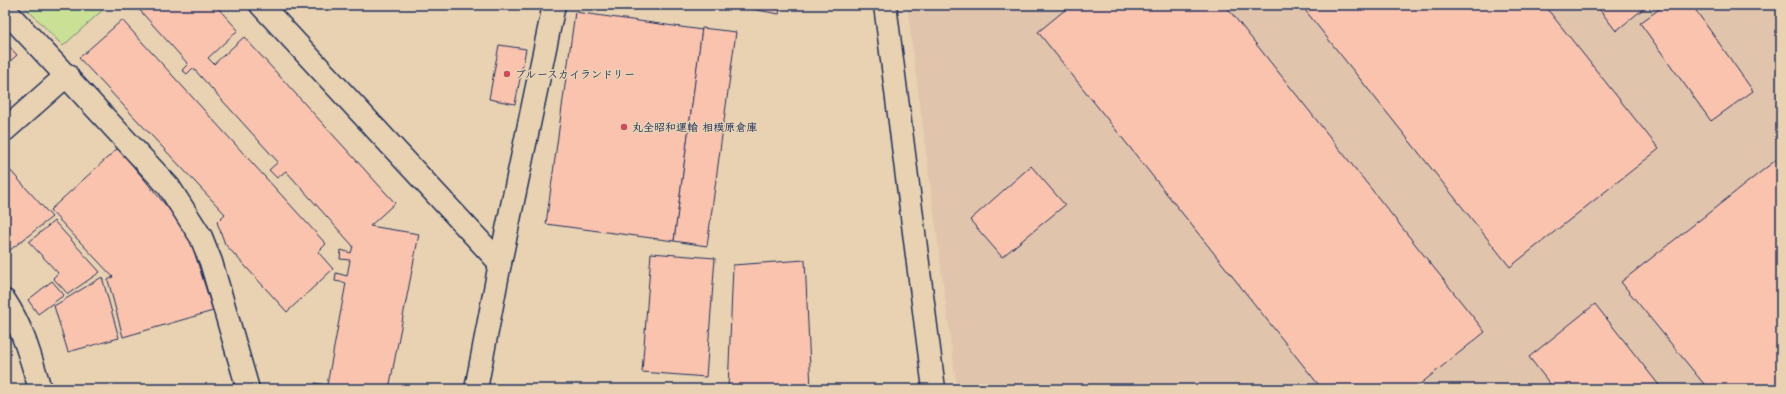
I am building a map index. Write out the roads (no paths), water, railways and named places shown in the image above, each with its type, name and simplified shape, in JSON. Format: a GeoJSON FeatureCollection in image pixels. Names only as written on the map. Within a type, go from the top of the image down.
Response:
{"type":"FeatureCollection","features":[{"type":"Feature","properties":{"kind":"street"},"geometry":{"type":"LineString","coordinates":[[261,5],[500,264]]}},
{"type":"Feature","properties":{"kind":"street"},"geometry":{"type":"LineString","coordinates":[[476,389],[500,264],[554,5]]}},
{"type":"Feature","properties":{"kind":"street"},"geometry":{"type":"LineString","coordinates":[[885,5],[934,389]]}},
{"type":"Feature","properties":{"kind":"street"},"geometry":{"type":"LineString","coordinates":[[5,10],[67,75],[169,187],[202,237],[211,262],[248,389]]}},
{"type":"Feature","properties":{"kind":"street"},"geometry":{"type":"LineString","coordinates":[[5,130],[67,75]]}},
{"type":"Feature","properties":{"kind":"street"},"geometry":{"type":"LineString","coordinates":[[5,301],[22,333],[31,357],[40,389]]}},
{"type":"Feature","properties":{"kind":"place","name":"ブルースカイランドリー"},"geometry":{"type":"Point","coordinates":[507,74]}},
{"type":"Feature","properties":{"kind":"place","name":"丸全昭和運輸 相模原倉庫"},"geometry":{"type":"Point","coordinates":[624,127]}}]}
